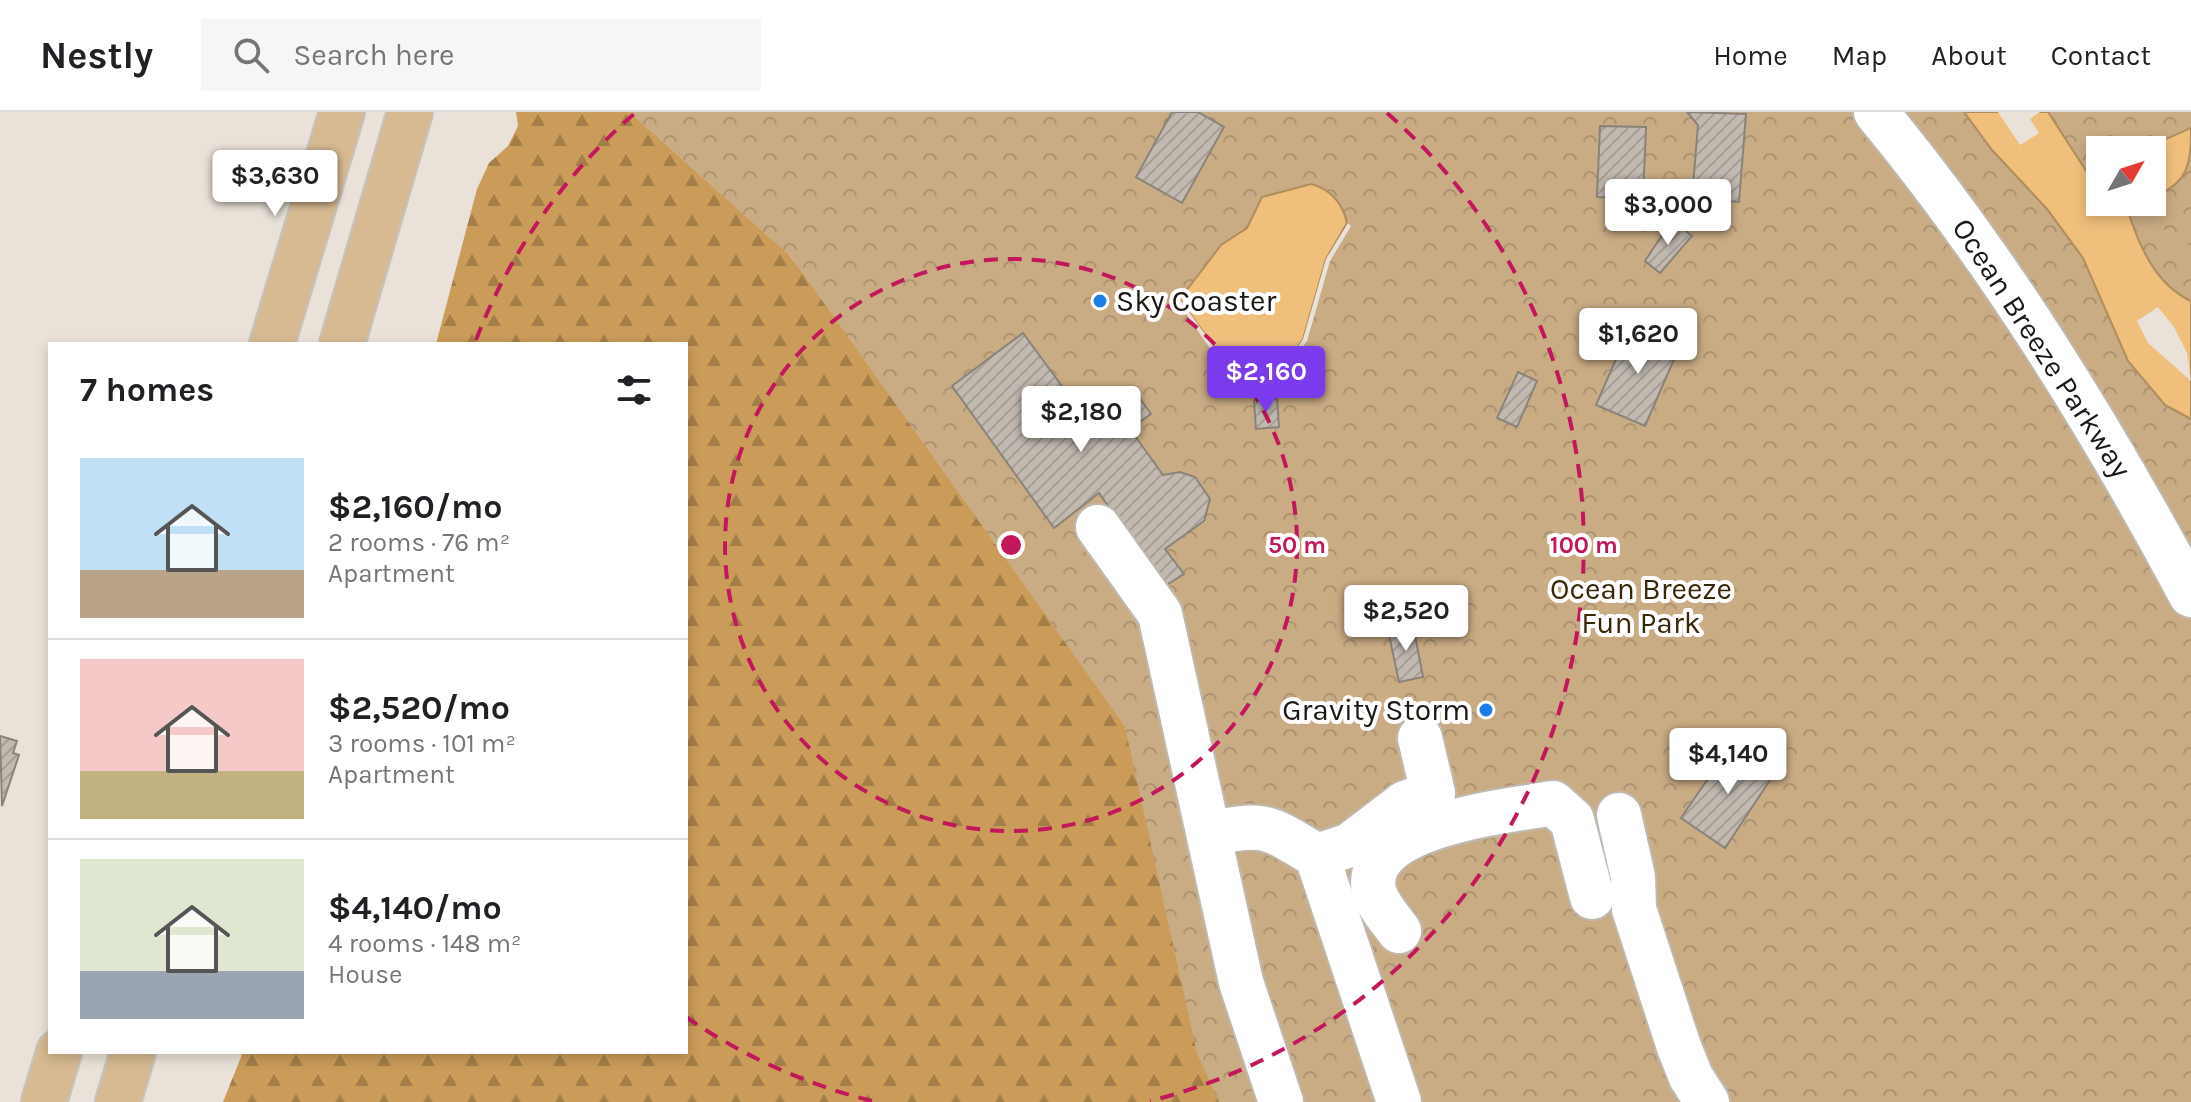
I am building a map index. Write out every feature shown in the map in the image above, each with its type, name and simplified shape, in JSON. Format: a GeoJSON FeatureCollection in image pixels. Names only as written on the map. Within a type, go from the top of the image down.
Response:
{"type":"FeatureCollection","features":[{"type":"Feature","properties":{"kind":"main road"},"geometry":{"type":"LineString","coordinates":[[273,342],[342,112]]}},
{"type":"Feature","properties":{"kind":"main road"},"geometry":{"type":"LineString","coordinates":[[343,342],[410,112]]}},
{"type":"Feature","properties":{"kind":"main road"},"geometry":{"type":"LineString","coordinates":[[44,1102],[58,1054]]}},
{"type":"Feature","properties":{"kind":"main road"},"geometry":{"type":"LineString","coordinates":[[118,1102],[132,1054]]}},
{"type":"Feature","properties":{"kind":"street","name":"Ocean Breeze Parkway"},"geometry":{"type":"LineString","coordinates":[[1876,112],[1934,182],[2055,358],[2139,498],[2191,595]]}},
{"type":"Feature","properties":{"kind":"street"},"geometry":{"type":"LineString","coordinates":[[1098,527],[1160,614],[1241,982],[1281,1102]]}},
{"type":"Feature","properties":{"kind":"street"},"geometry":{"type":"LineString","coordinates":[[1322,869],[1405,803],[1433,793],[1420,738]]}},
{"type":"Feature","properties":{"kind":"street"},"geometry":{"type":"LineString","coordinates":[[1399,931],[1378,901],[1374,876],[1387,853],[1425,829],[1553,803],[1572,820],[1592,897]]}},
{"type":"Feature","properties":{"kind":"street"},"geometry":{"type":"LineString","coordinates":[[1619,815],[1633,877],[1634,909],[1679,1047],[1691,1077],[1707,1102]]}},
{"type":"Feature","properties":{"kind":"street"},"geometry":{"type":"LineString","coordinates":[[1209,834],[1248,825],[1270,828],[1322,869],[1374,876]]}},
{"type":"Feature","properties":{"kind":"street"},"geometry":{"type":"LineString","coordinates":[[1322,869],[1399,1102]]}},
{"type":"Feature","properties":{"kind":"green space"},"geometry":{"type":"Polygon","coordinates":[[[516,112],[679,112],[1126,692],[1243,1102],[223,1102],[242,1054],[688,1054],[688,342],[437,342],[477,189],[489,163],[508,146],[518,126],[516,112]]]}},
{"type":"Feature","properties":{"kind":"green space","name":"Ocean Breeze Fun Park"},"geometry":{"type":"Polygon","coordinates":[[[629,112],[2191,112],[2191,1102],[1219,1102],[1197,1053],[1125,727],[791,257],[629,112]]]}},
{"type":"Feature","properties":{"kind":"green space"},"geometry":{"type":"Polygon","coordinates":[[[2154,226],[2174,232],[2188,243],[2191,279],[2179,278],[2173,249],[2151,232],[2154,226]]]}},
{"type":"Feature","properties":{"kind":"shaded area"},"geometry":{"type":"Polygon","coordinates":[[[1964,112],[2048,112],[2086,170],[2086,216],[2130,216],[2150,263],[2168,285],[2191,301],[2191,419],[2165,405],[2128,361],[2083,258],[2047,209],[1992,150],[1964,112]]]}},
{"type":"Feature","properties":{"kind":"shaded area"},"geometry":{"type":"Polygon","coordinates":[[[2191,128],[2185,171],[2181,179],[2166,191],[2166,139],[2191,128]]]}},
{"type":"Feature","properties":{"kind":"shaded area"},"geometry":{"type":"Polygon","coordinates":[[[1311,184],[1335,198],[1347,223],[1326,259],[1303,339],[1277,377],[1243,380],[1233,374],[1180,299],[1221,245],[1247,228],[1262,197],[1311,184]]]}},
{"type":"Feature","properties":{"kind":"pier"},"geometry":{"type":"Polygon","coordinates":[[[1998,112],[2040,112],[2030,119],[2039,133],[2020,145],[1998,112]]]}},
{"type":"Feature","properties":{"kind":"pier"},"geometry":{"type":"Polygon","coordinates":[[[1348,223],[1351,226],[1330,261],[1307,341],[1280,380],[1243,384],[1230,377],[1177,301],[1180,299],[1233,374],[1243,379],[1277,377],[1303,339],[1326,259],[1348,223]]]}},
{"type":"Feature","properties":{"kind":"pier"},"geometry":{"type":"Polygon","coordinates":[[[2158,307],[2174,327],[2187,353],[2191,381],[2148,343],[2137,321],[2158,307]]]}},
{"type":"Feature","properties":{"kind":"building"},"geometry":{"type":"Polygon","coordinates":[[[1172,112],[1198,112],[1224,127],[1182,203],[1136,177],[1172,112]]]}},
{"type":"Feature","properties":{"kind":"building"},"geometry":{"type":"Polygon","coordinates":[[[1687,112],[1746,114],[1739,202],[1692,198],[1698,125],[1687,112]]]}},
{"type":"Feature","properties":{"kind":"building"},"geometry":{"type":"Polygon","coordinates":[[[1600,126],[1646,127],[1643,199],[1597,197],[1600,126]]]}},
{"type":"Feature","properties":{"kind":"building"},"geometry":{"type":"Polygon","coordinates":[[[1672,220],[1692,236],[1660,273],[1645,261],[1672,220]]]}},
{"type":"Feature","properties":{"kind":"building"},"geometry":{"type":"Polygon","coordinates":[[[1630,327],[1679,348],[1645,426],[1596,405],[1630,327]]]}},
{"type":"Feature","properties":{"kind":"building"},"geometry":{"type":"Polygon","coordinates":[[[1023,333],[1092,427],[1135,392],[1151,414],[1130,429],[1163,475],[1180,472],[1195,477],[1210,499],[1204,521],[1165,549],[1184,574],[1165,586],[1099,493],[1054,528],[952,386],[1023,333]]]}},
{"type":"Feature","properties":{"kind":"building"},"geometry":{"type":"Polygon","coordinates":[[[1518,372],[1537,381],[1517,427],[1497,418],[1518,372]]]}},
{"type":"Feature","properties":{"kind":"building"},"geometry":{"type":"Polygon","coordinates":[[[1277,399],[1279,427],[1256,429],[1254,401],[1277,399]]]}},
{"type":"Feature","properties":{"kind":"building"},"geometry":{"type":"Polygon","coordinates":[[[1413,625],[1423,677],[1399,682],[1388,630],[1413,625]]]}},
{"type":"Feature","properties":{"kind":"building"},"geometry":{"type":"Polygon","coordinates":[[[0,736],[17,741],[13,753],[19,755],[2,806],[0,736]]]}},
{"type":"Feature","properties":{"kind":"building"},"geometry":{"type":"Polygon","coordinates":[[[1731,745],[1774,774],[1725,848],[1681,818],[1731,745]]]}},
{"type":"Feature","properties":{"kind":"place","name":"Sky Coaster"},"geometry":{"type":"Point","coordinates":[1100,301]}},
{"type":"Feature","properties":{"kind":"place","name":"Gravity Storm"},"geometry":{"type":"Point","coordinates":[1486,710]}}]}
